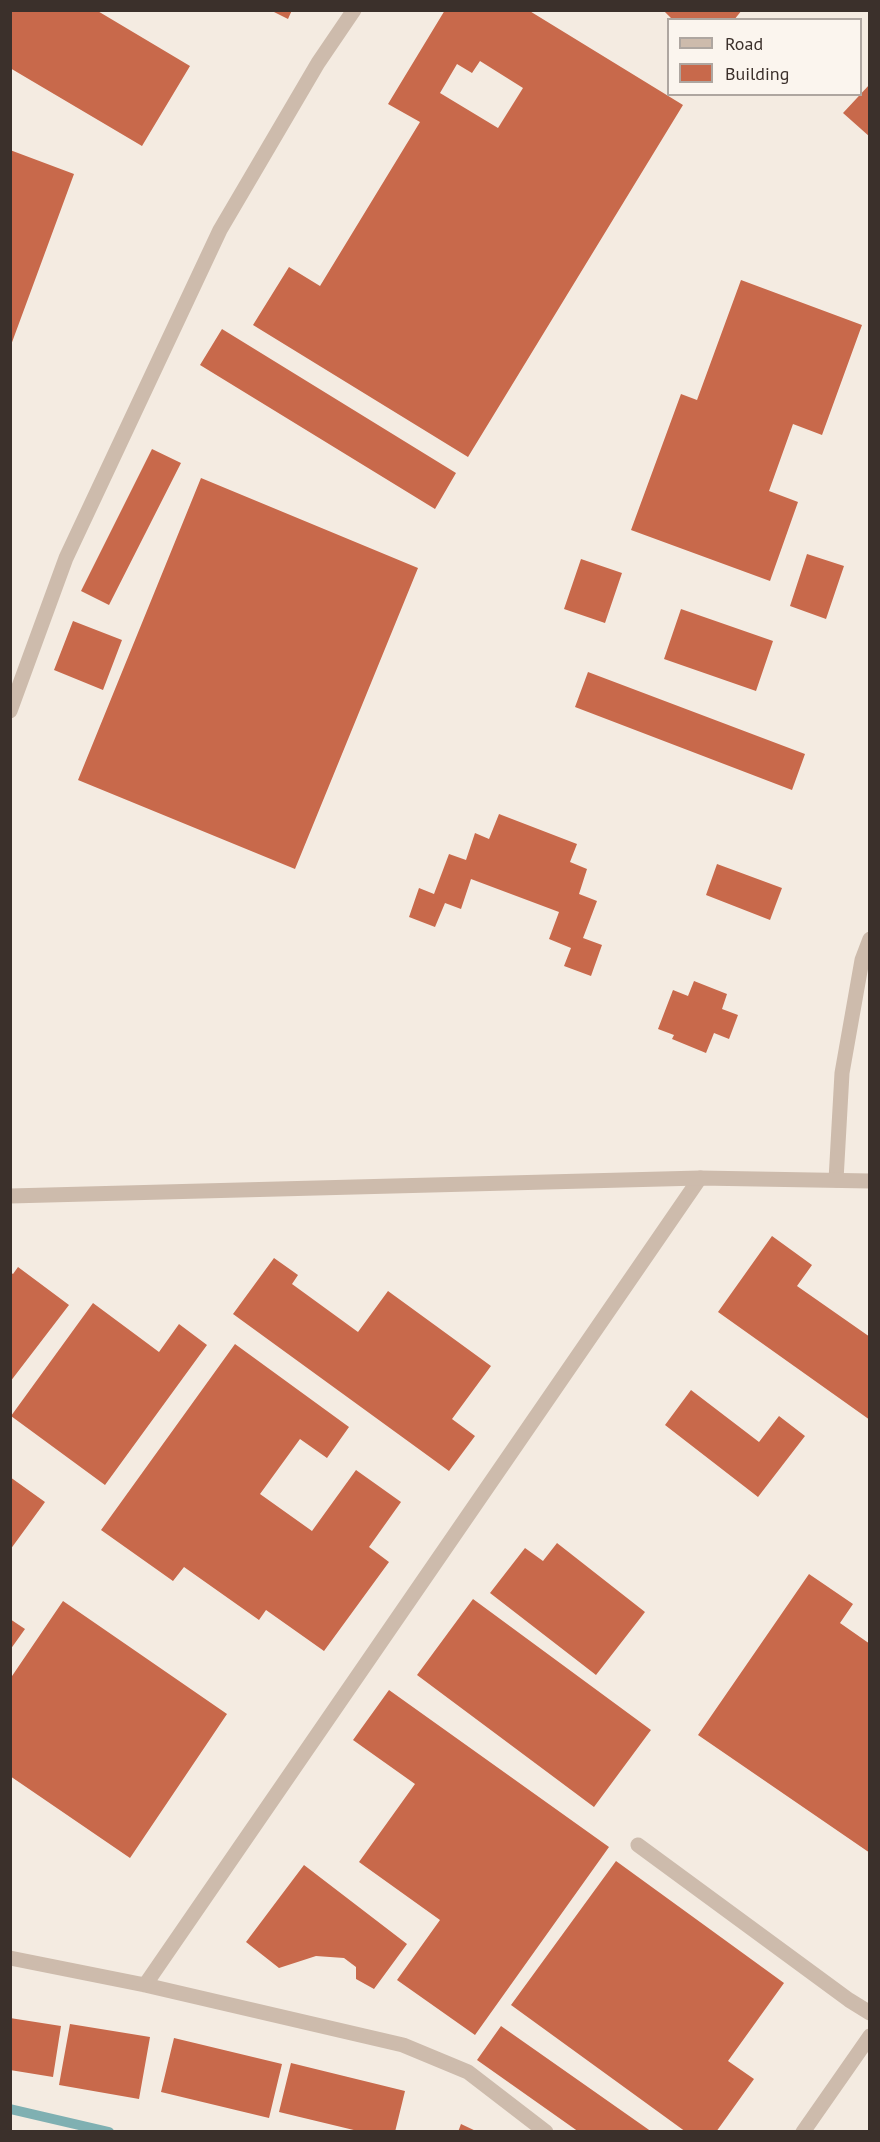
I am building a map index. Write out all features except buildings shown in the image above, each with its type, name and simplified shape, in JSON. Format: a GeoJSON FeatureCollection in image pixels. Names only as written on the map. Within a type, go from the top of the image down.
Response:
{"type":"FeatureCollection","features":[{"type":"Feature","properties":{"kind":"street"},"geometry":{"type":"LineString","coordinates":[[10,711],[66,558],[220,230],[318,63],[354,10]]}},
{"type":"Feature","properties":{"kind":"street"},"geometry":{"type":"LineString","coordinates":[[837,1179],[842,1073],[862,960],[870,939]]}},
{"type":"Feature","properties":{"kind":"street"},"geometry":{"type":"LineString","coordinates":[[145,1985],[700,1178]]}},
{"type":"Feature","properties":{"kind":"street"},"geometry":{"type":"LineString","coordinates":[[10,1196],[700,1178],[870,1180]]}},
{"type":"Feature","properties":{"kind":"street"},"geometry":{"type":"LineString","coordinates":[[638,1845],[870,2013]]}},
{"type":"Feature","properties":{"kind":"street"},"geometry":{"type":"LineString","coordinates":[[10,1959],[145,1985],[404,2045],[468,2072],[546,2132]]}},
{"type":"Feature","properties":{"kind":"street"},"geometry":{"type":"LineString","coordinates":[[803,2132],[870,2036]]}},
{"type":"Feature","properties":{"kind":"waterway"},"geometry":{"type":"LineString","coordinates":[[10,2109],[109,2132]]}}]}
